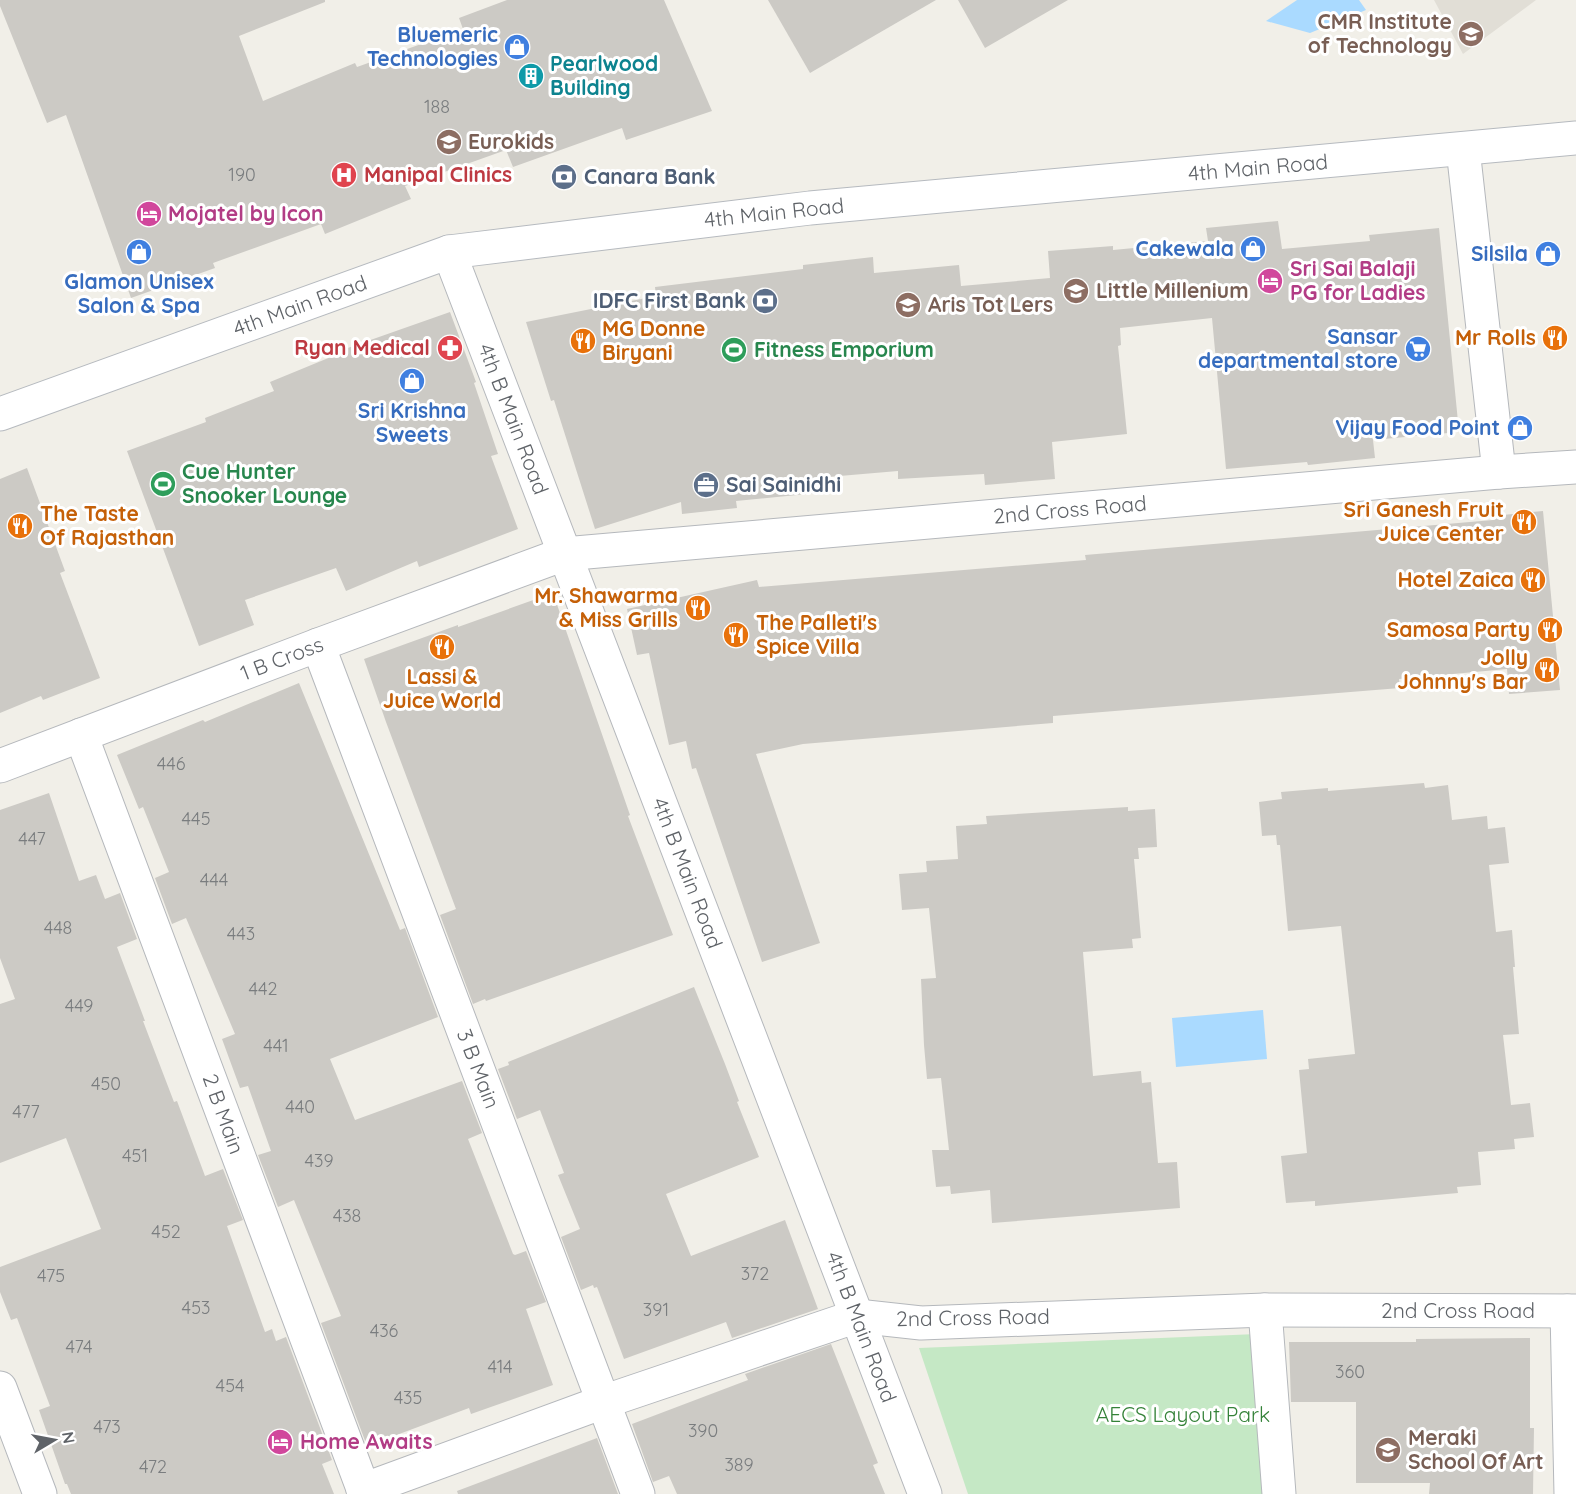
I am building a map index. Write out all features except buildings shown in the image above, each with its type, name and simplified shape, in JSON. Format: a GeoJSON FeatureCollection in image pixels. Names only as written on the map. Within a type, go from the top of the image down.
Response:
{"type":"FeatureCollection","features":[{"type":"Feature","properties":{"kind":"street","name":"4th Main Road"},"geometry":{"type":"LineString","coordinates":[[0,414],[449,252],[810,208],[1576,138]]}},
{"type":"Feature","properties":{"kind":"street"},"geometry":{"type":"LineString","coordinates":[[1463,149],[1499,472]]}},
{"type":"Feature","properties":{"kind":"street","name":"4th B Main Road"},"geometry":{"type":"LineString","coordinates":[[449,252],[925,1494]]}},
{"type":"Feature","properties":{"kind":"street","name":"2nd Cross Road"},"geometry":{"type":"LineString","coordinates":[[564,554],[1576,467]]}},
{"type":"Feature","properties":{"kind":"street","name":"1 B Cross"},"geometry":{"type":"LineString","coordinates":[[0,766],[564,554]]}},
{"type":"Feature","properties":{"kind":"street","name":"3 B Main"},"geometry":{"type":"LineString","coordinates":[[318,645],[638,1494]]}},
{"type":"Feature","properties":{"kind":"street","name":"2 B Main"},"geometry":{"type":"LineString","coordinates":[[81,735],[364,1492]]}},
{"type":"Feature","properties":{"kind":"street"},"geometry":{"type":"LineString","coordinates":[[1265,1310],[1279,1494]]}},
{"type":"Feature","properties":{"kind":"street","name":"2nd Cross Road"},"geometry":{"type":"LineString","coordinates":[[364,1492],[603,1402],[857,1316],[921,1323],[1265,1310],[1572,1311]]}},
{"type":"Feature","properties":{"kind":"street"},"geometry":{"type":"LineString","coordinates":[[1570,1494],[1572,1311]]}},
{"type":"Feature","properties":{"kind":"street"},"geometry":{"type":"LineString","coordinates":[[0,1388],[40,1494]]}},
{"type":"Feature","properties":{"kind":"shaded area","name":"CMR Institute of Technology"},"geometry":{"type":"Polygon","coordinates":[[[1434,0],[1536,0],[1463,54],[1434,0]]]}},
{"type":"Feature","properties":{"kind":"green space","name":"AECS Layout Park"},"geometry":{"type":"Polygon","coordinates":[[[1257,1334],[1266,1494],[968,1494],[919,1348],[1257,1334]]]}},
{"type":"Feature","properties":{"kind":"water"},"geometry":{"type":"Polygon","coordinates":[[[1297,0],[1359,0],[1366,10],[1310,33],[1266,21],[1297,0]]]}},
{"type":"Feature","properties":{"kind":"water"},"geometry":{"type":"Polygon","coordinates":[[[1263,1010],[1267,1059],[1176,1067],[1172,1018],[1263,1010]]]}},
{"type":"Feature","properties":{"kind":"place","name":"CMR Institute of Technology"},"geometry":{"type":"Point","coordinates":[1471,34]}},
{"type":"Feature","properties":{"kind":"place","name":"Bluemeric Technologies"},"geometry":{"type":"Point","coordinates":[517,47]}},
{"type":"Feature","properties":{"kind":"place","name":"Pearlwood Building"},"geometry":{"type":"Point","coordinates":[531,76]}},
{"type":"Feature","properties":{"kind":"place","name":"Eurokids"},"geometry":{"type":"Point","coordinates":[449,142]}},
{"type":"Feature","properties":{"kind":"place","name":"Manipal Clinics"},"geometry":{"type":"Point","coordinates":[344,175]}},
{"type":"Feature","properties":{"kind":"place","name":"Canara Bank"},"geometry":{"type":"Point","coordinates":[564,177]}},
{"type":"Feature","properties":{"kind":"place","name":"Mojatel by Icon"},"geometry":{"type":"Point","coordinates":[149,214]}},
{"type":"Feature","properties":{"kind":"place","name":"Cakewala"},"geometry":{"type":"Point","coordinates":[1253,249]}},
{"type":"Feature","properties":{"kind":"place","name":"Glamon Unisex Salon & Spa"},"geometry":{"type":"Point","coordinates":[139,252]}},
{"type":"Feature","properties":{"kind":"place","name":"Silsila"},"geometry":{"type":"Point","coordinates":[1548,254]}},
{"type":"Feature","properties":{"kind":"place","name":"Sri Sai Balaji PG for Ladies"},"geometry":{"type":"Point","coordinates":[1270,281]}},
{"type":"Feature","properties":{"kind":"place","name":"Little Millenium"},"geometry":{"type":"Point","coordinates":[1076,291]}},
{"type":"Feature","properties":{"kind":"place","name":"IDFC First Bank"},"geometry":{"type":"Point","coordinates":[765,301]}},
{"type":"Feature","properties":{"kind":"place","name":"Aris Tot Lers"},"geometry":{"type":"Point","coordinates":[908,305]}},
{"type":"Feature","properties":{"kind":"place","name":"Mr Rolls"},"geometry":{"type":"Point","coordinates":[1555,338]}},
{"type":"Feature","properties":{"kind":"place","name":"MG Donne Biryani"},"geometry":{"type":"Point","coordinates":[583,341]}},
{"type":"Feature","properties":{"kind":"place","name":"Ryan Medical"},"geometry":{"type":"Point","coordinates":[450,348]}},
{"type":"Feature","properties":{"kind":"place","name":"Sansar departmental store"},"geometry":{"type":"Point","coordinates":[1418,349]}},
{"type":"Feature","properties":{"kind":"place","name":"Fitness Emporium"},"geometry":{"type":"Point","coordinates":[734,350]}},
{"type":"Feature","properties":{"kind":"place","name":"Sri Krishna Sweets"},"geometry":{"type":"Point","coordinates":[412,381]}},
{"type":"Feature","properties":{"kind":"place","name":"Vijay Food Point"},"geometry":{"type":"Point","coordinates":[1520,428]}},
{"type":"Feature","properties":{"kind":"place","name":"Cue Hunter Snooker Lounge"},"geometry":{"type":"Point","coordinates":[163,484]}},
{"type":"Feature","properties":{"kind":"place","name":"Sai Sainidhi"},"geometry":{"type":"Point","coordinates":[706,485]}},
{"type":"Feature","properties":{"kind":"place","name":"Sri Ganesh Fruit Juice Center"},"geometry":{"type":"Point","coordinates":[1524,522]}},
{"type":"Feature","properties":{"kind":"place","name":"The Taste Of Rajasthan"},"geometry":{"type":"Point","coordinates":[20,526]}},
{"type":"Feature","properties":{"kind":"place","name":"Hotel Zaica"},"geometry":{"type":"Point","coordinates":[1533,580]}},
{"type":"Feature","properties":{"kind":"place","name":"Mr. Shawarma & Miss Grills"},"geometry":{"type":"Point","coordinates":[698,608]}},
{"type":"Feature","properties":{"kind":"place","name":"Samosa Party"},"geometry":{"type":"Point","coordinates":[1550,630]}},
{"type":"Feature","properties":{"kind":"place","name":"The Palleti's Spice Villa"},"geometry":{"type":"Point","coordinates":[736,635]}},
{"type":"Feature","properties":{"kind":"place","name":"Lassi & Juice World"},"geometry":{"type":"Point","coordinates":[442,647]}},
{"type":"Feature","properties":{"kind":"place","name":"Jolly Johnny's Bar"},"geometry":{"type":"Point","coordinates":[1547,670]}},
{"type":"Feature","properties":{"kind":"place","name":"Home Awaits"},"geometry":{"type":"Point","coordinates":[280,1442]}},
{"type":"Feature","properties":{"kind":"place","name":"Meraki School Of Art"},"geometry":{"type":"Point","coordinates":[1388,1450]}}]}
